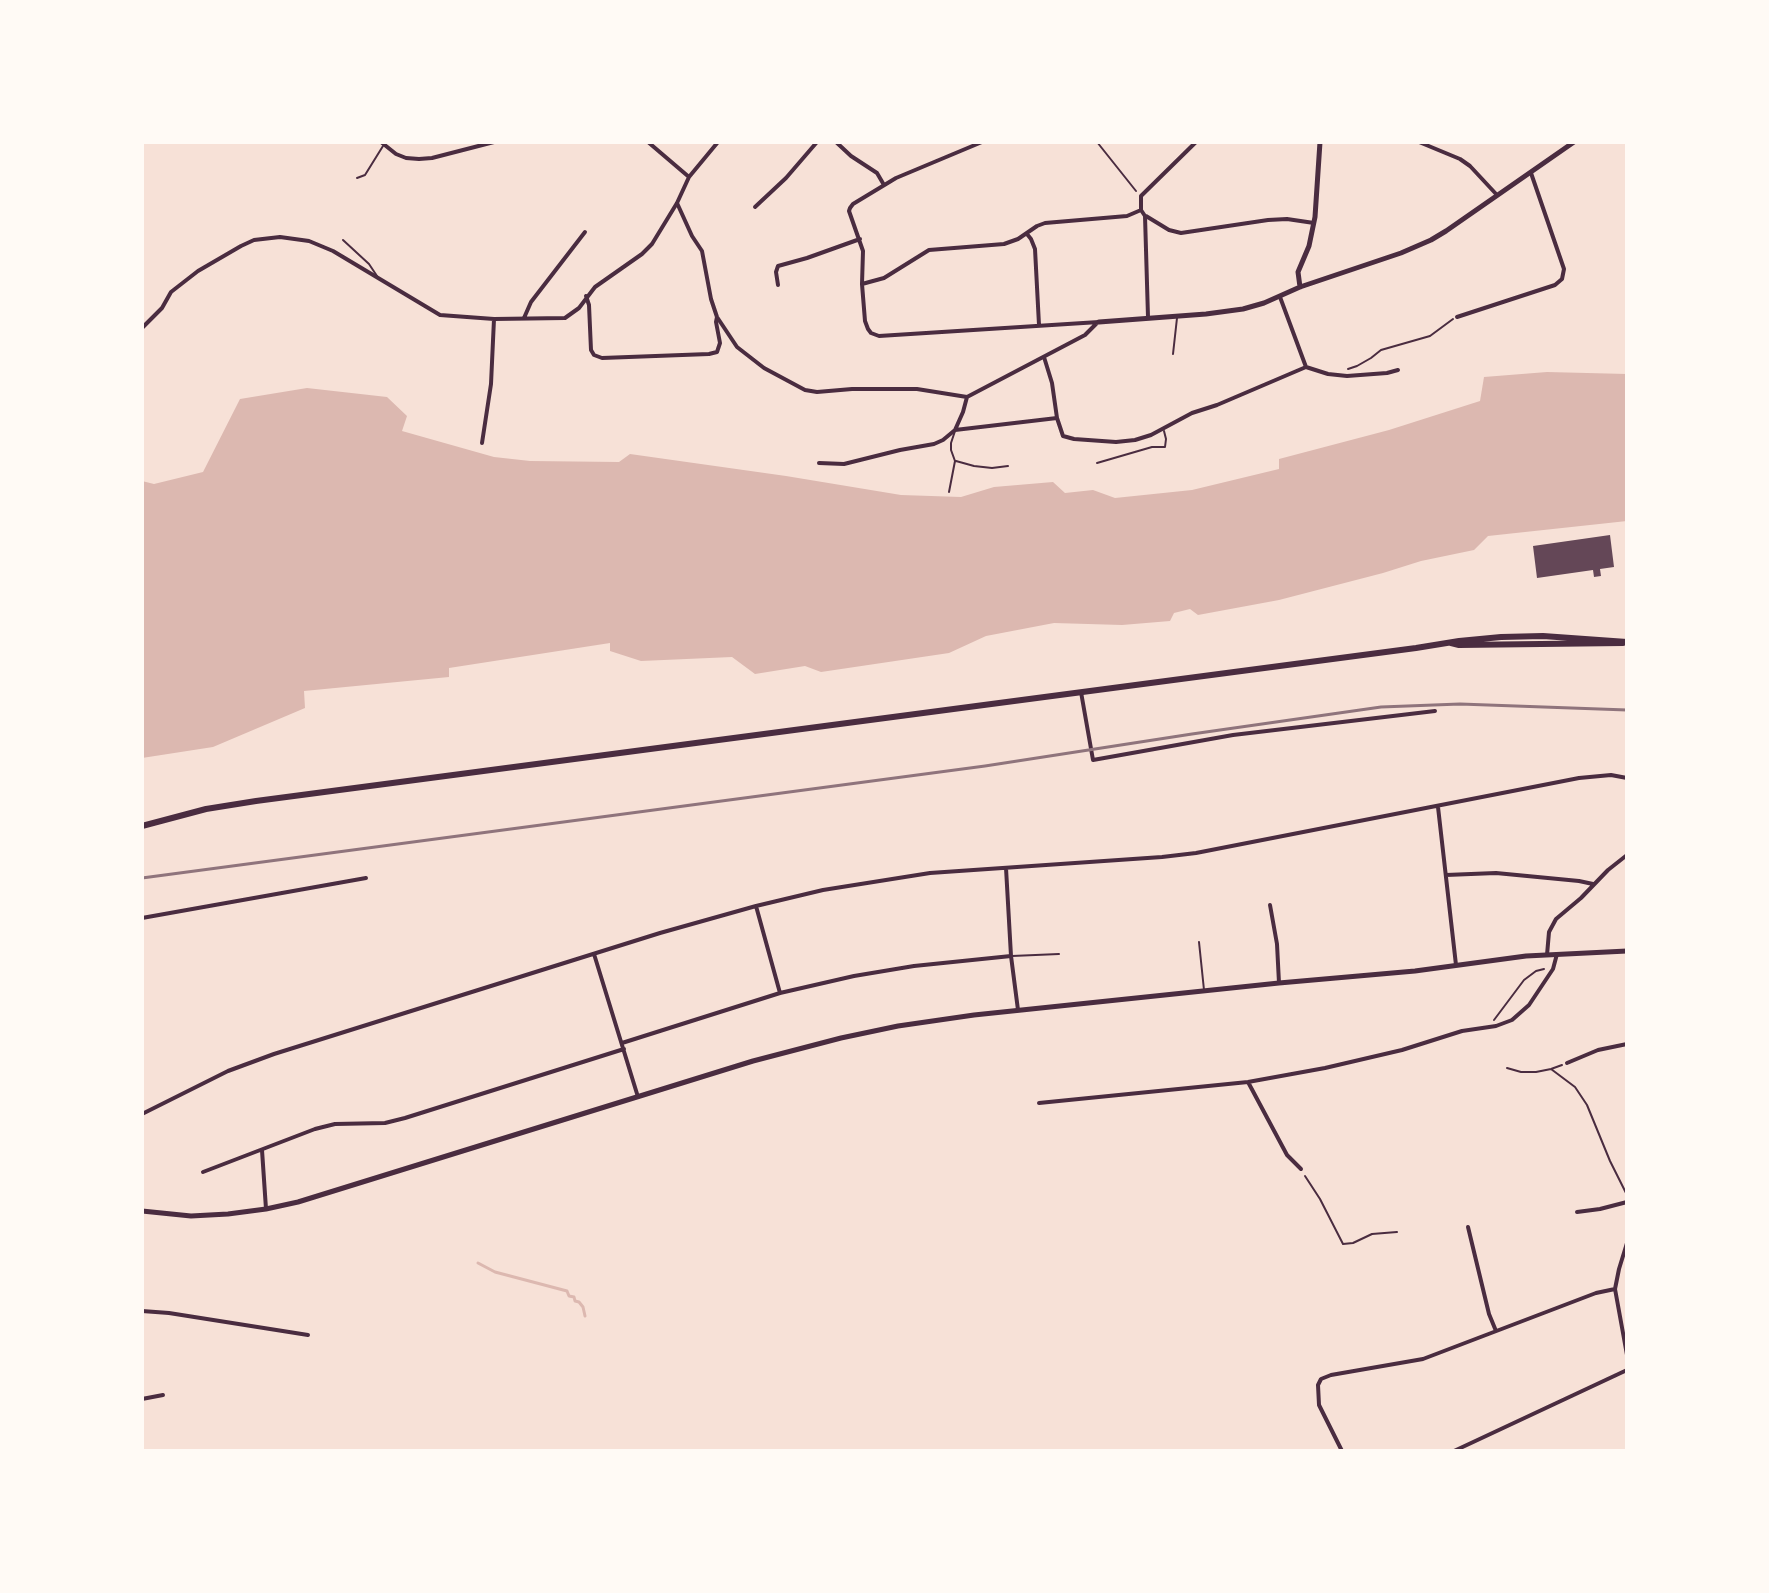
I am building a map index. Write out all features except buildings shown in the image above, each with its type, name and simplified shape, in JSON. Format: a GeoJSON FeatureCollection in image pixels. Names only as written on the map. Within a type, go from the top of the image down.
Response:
{"type":"FeatureCollection","features":[{"type":"Feature","properties":{"kind":"main road"},"geometry":{"type":"LineString","coordinates":[[142,826],[206,809],[256,801],[1450,643],[1627,642]]}},
{"type":"Feature","properties":{"kind":"street"},"geometry":{"type":"LineString","coordinates":[[382,144],[396,154],[419,159],[494,142]]}},
{"type":"Feature","properties":{"kind":"street"},"geometry":{"type":"LineString","coordinates":[[648,142],[689,177]]}},
{"type":"Feature","properties":{"kind":"street"},"geometry":{"type":"LineString","coordinates":[[142,328],[171,292],[198,271],[241,246],[280,237],[321,245],[440,315],[494,319],[565,318],[579,308],[595,287],[652,244],[689,177],[718,142]]}},
{"type":"Feature","properties":{"kind":"street"},"geometry":{"type":"LineString","coordinates":[[755,207],[786,178],[817,142]]}},
{"type":"Feature","properties":{"kind":"street"},"geometry":{"type":"LineString","coordinates":[[836,142],[877,173],[884,185]]}},
{"type":"Feature","properties":{"kind":"street"},"geometry":{"type":"LineString","coordinates":[[982,142],[884,185],[850,208],[863,251],[865,321],[871,333],[879,336],[1039,326],[1177,317],[1243,309],[1417,247],[1446,231],[1574,142]]}},
{"type":"Feature","properties":{"kind":"street"},"geometry":{"type":"LineString","coordinates":[[1196,142],[1141,196],[1141,210],[1145,216],[1169,230],[1181,233],[1281,219],[1314,223]]}},
{"type":"Feature","properties":{"kind":"street"},"geometry":{"type":"LineString","coordinates":[[1300,287],[1298,272],[1314,223],[1320,142]]}},
{"type":"Feature","properties":{"kind":"street"},"geometry":{"type":"LineString","coordinates":[[1419,142],[1460,159],[1497,195]]}},
{"type":"Feature","properties":{"kind":"street"},"geometry":{"type":"LineString","coordinates":[[1457,317],[1555,285],[1562,279],[1564,269],[1531,173]]}},
{"type":"Feature","properties":{"kind":"street"},"geometry":{"type":"LineString","coordinates":[[677,203],[702,251],[717,317],[737,347],[749,358],[805,390],[917,389],[967,397],[1085,335],[1099,322]]}},
{"type":"Feature","properties":{"kind":"street"},"geometry":{"type":"LineString","coordinates":[[862,284],[884,278],[929,250],[1004,244],[1045,223],[1127,216],[1141,210]]}},
{"type":"Feature","properties":{"kind":"street"},"geometry":{"type":"LineString","coordinates":[[1145,216],[1148,317]]}},
{"type":"Feature","properties":{"kind":"street"},"geometry":{"type":"LineString","coordinates":[[524,318],[531,302],[585,232]]}},
{"type":"Feature","properties":{"kind":"street"},"geometry":{"type":"LineString","coordinates":[[1027,234],[1035,249],[1039,326]]}},
{"type":"Feature","properties":{"kind":"street"},"geometry":{"type":"LineString","coordinates":[[778,285],[778,266],[860,239]]}},
{"type":"Feature","properties":{"kind":"street"},"geometry":{"type":"LineString","coordinates":[[586,296],[592,352],[598,357],[717,352],[720,343],[717,317]]}},
{"type":"Feature","properties":{"kind":"street"},"geometry":{"type":"LineString","coordinates":[[1280,297],[1306,367]]}},
{"type":"Feature","properties":{"kind":"street"},"geometry":{"type":"LineString","coordinates":[[482,443],[491,384],[494,319]]}},
{"type":"Feature","properties":{"kind":"street"},"geometry":{"type":"LineString","coordinates":[[1044,357],[1063,436],[1116,442],[1135,440],[1163,429],[1192,413],[1306,367],[1347,376],[1398,370]]}},
{"type":"Feature","properties":{"kind":"street"},"geometry":{"type":"LineString","coordinates":[[819,463],[844,464],[943,440],[955,430],[967,397]]}},
{"type":"Feature","properties":{"kind":"street"},"geometry":{"type":"LineString","coordinates":[[955,430],[1057,418]]}},
{"type":"Feature","properties":{"kind":"street"},"geometry":{"type":"LineString","coordinates":[[1081,692],[1093,760],[1233,735],[1435,711]]}},
{"type":"Feature","properties":{"kind":"street"},"geometry":{"type":"LineString","coordinates":[[142,1114],[256,1060],[594,954],[756,906],[823,890],[930,873],[1196,853],[1579,778],[1611,775],[1627,778]]}},
{"type":"Feature","properties":{"kind":"street"},"geometry":{"type":"LineString","coordinates":[[1438,807],[1456,965]]}},
{"type":"Feature","properties":{"kind":"street"},"geometry":{"type":"LineString","coordinates":[[1547,955],[1551,925],[1627,855]]}},
{"type":"Feature","properties":{"kind":"street"},"geometry":{"type":"LineString","coordinates":[[1006,868],[1011,956],[1018,1010]]}},
{"type":"Feature","properties":{"kind":"street"},"geometry":{"type":"LineString","coordinates":[[1446,875],[1496,873],[1593,884]]}},
{"type":"Feature","properties":{"kind":"street"},"geometry":{"type":"LineString","coordinates":[[142,918],[366,878]]}},
{"type":"Feature","properties":{"kind":"street"},"geometry":{"type":"LineString","coordinates":[[1270,905],[1277,944],[1279,983]]}},
{"type":"Feature","properties":{"kind":"street"},"geometry":{"type":"LineString","coordinates":[[756,906],[780,993]]}},
{"type":"Feature","properties":{"kind":"street"},"geometry":{"type":"LineString","coordinates":[[142,1211],[191,1216],[266,1209],[364,1183],[753,1061],[898,1026],[1018,1010],[1547,955],[1627,951]]}},
{"type":"Feature","properties":{"kind":"street"},"geometry":{"type":"LineString","coordinates":[[594,954],[638,1097]]}},
{"type":"Feature","properties":{"kind":"street"},"geometry":{"type":"LineString","coordinates":[[1039,1103],[1248,1082],[1325,1068],[1402,1050],[1462,1031],[1505,1023],[1521,1013],[1535,998],[1553,969],[1557,954]]}},
{"type":"Feature","properties":{"kind":"street"},"geometry":{"type":"LineString","coordinates":[[622,1043],[780,993],[854,976],[1011,956]]}},
{"type":"Feature","properties":{"kind":"street"},"geometry":{"type":"LineString","coordinates":[[1567,1063],[1598,1050],[1627,1044]]}},
{"type":"Feature","properties":{"kind":"street"},"geometry":{"type":"LineString","coordinates":[[203,1172],[315,1129],[335,1124],[385,1123],[405,1118],[624,1049]]}},
{"type":"Feature","properties":{"kind":"street"},"geometry":{"type":"LineString","coordinates":[[1248,1082],[1287,1155],[1301,1169]]}},
{"type":"Feature","properties":{"kind":"street"},"geometry":{"type":"LineString","coordinates":[[262,1150],[266,1209]]}},
{"type":"Feature","properties":{"kind":"street"},"geometry":{"type":"LineString","coordinates":[[1577,1212],[1627,1202]]}},
{"type":"Feature","properties":{"kind":"street"},"geometry":{"type":"LineString","coordinates":[[1468,1227],[1496,1331]]}},
{"type":"Feature","properties":{"kind":"street"},"geometry":{"type":"LineString","coordinates":[[1627,1243],[1615,1289],[1627,1355]]}},
{"type":"Feature","properties":{"kind":"street"},"geometry":{"type":"LineString","coordinates":[[1342,1451],[1319,1405],[1318,1385],[1321,1379],[1423,1359],[1596,1293],[1615,1289]]}},
{"type":"Feature","properties":{"kind":"street"},"geometry":{"type":"LineString","coordinates":[[142,1311],[308,1335]]}},
{"type":"Feature","properties":{"kind":"street"},"geometry":{"type":"LineString","coordinates":[[1620,1325],[1627,1324]]}},
{"type":"Feature","properties":{"kind":"street"},"geometry":{"type":"LineString","coordinates":[[1454,1451],[1627,1370]]}},
{"type":"Feature","properties":{"kind":"street"},"geometry":{"type":"LineString","coordinates":[[142,1399],[163,1395]]}},
{"type":"Feature","properties":{"kind":"lane"},"geometry":{"type":"LineString","coordinates":[[357,178],[365,175],[382,144]]}},
{"type":"Feature","properties":{"kind":"lane"},"geometry":{"type":"LineString","coordinates":[[343,240],[369,264],[380,280]]}},
{"type":"Feature","properties":{"kind":"lane"},"geometry":{"type":"LineString","coordinates":[[1173,354],[1177,317]]}},
{"type":"Feature","properties":{"kind":"lane"},"geometry":{"type":"LineString","coordinates":[[1097,463],[1152,447],[1165,447],[1163,429]]}},
{"type":"Feature","properties":{"kind":"lane"},"geometry":{"type":"LineString","coordinates":[[949,492],[955,461],[951,450],[955,430]]}},
{"type":"Feature","properties":{"kind":"lane"},"geometry":{"type":"LineString","coordinates":[[955,461],[992,468],[1008,466]]}},
{"type":"Feature","properties":{"kind":"lane"},"geometry":{"type":"LineString","coordinates":[[1199,942],[1204,991]]}},
{"type":"Feature","properties":{"kind":"lane"},"geometry":{"type":"LineString","coordinates":[[1011,956],[1059,954]]}},
{"type":"Feature","properties":{"kind":"path"},"geometry":{"type":"LineString","coordinates":[[1097,142],[1141,196]]}},
{"type":"Feature","properties":{"kind":"path"},"geometry":{"type":"LineString","coordinates":[[1343,370],[1357,366],[1381,350],[1430,336],[1457,317]]}},
{"type":"Feature","properties":{"kind":"path"},"geometry":{"type":"LineString","coordinates":[[1488,1027],[1531,974],[1542,969],[1553,969]]}},
{"type":"Feature","properties":{"kind":"path"},"geometry":{"type":"LineString","coordinates":[[1507,1068],[1521,1072],[1551,1069],[1567,1063]]}},
{"type":"Feature","properties":{"kind":"path"},"geometry":{"type":"LineString","coordinates":[[1551,1069],[1575,1087],[1587,1105],[1627,1195]]}},
{"type":"Feature","properties":{"kind":"path"},"geometry":{"type":"LineString","coordinates":[[1301,1169],[1343,1244],[1372,1234],[1397,1232]]}},
{"type":"Feature","properties":{"kind":"shaded area"},"geometry":{"type":"Polygon","coordinates":[[[1547,372],[1627,374],[1627,521],[1488,536],[1474,550],[1421,561],[1279,600],[1198,615],[1190,609],[1174,613],[1170,621],[1122,625],[1054,623],[986,636],[949,653],[821,672],[805,666],[755,674],[732,657],[641,661],[610,651],[610,643],[449,668],[449,677],[304,691],[305,708],[213,747],[142,758],[142,481],[154,484],[203,472],[240,399],[307,388],[387,397],[407,416],[402,431],[494,457],[530,461],[619,462],[630,454],[901,495],[961,497],[994,487],[1053,482],[1065,493],[1093,490],[1115,498],[1192,490],[1279,469],[1279,459],[1389,430],[1480,401],[1484,377],[1547,372]]]}},
{"type":"Feature","properties":{"kind":"waterway"},"geometry":{"type":"LineString","coordinates":[[478,1263],[495,1272],[567,1291],[583,1307],[585,1316]]}},
{"type":"Feature","properties":{"kind":"railway"},"geometry":{"type":"LineString","coordinates":[[142,878],[985,766],[1381,707],[1460,704],[1627,710]]}}]}
